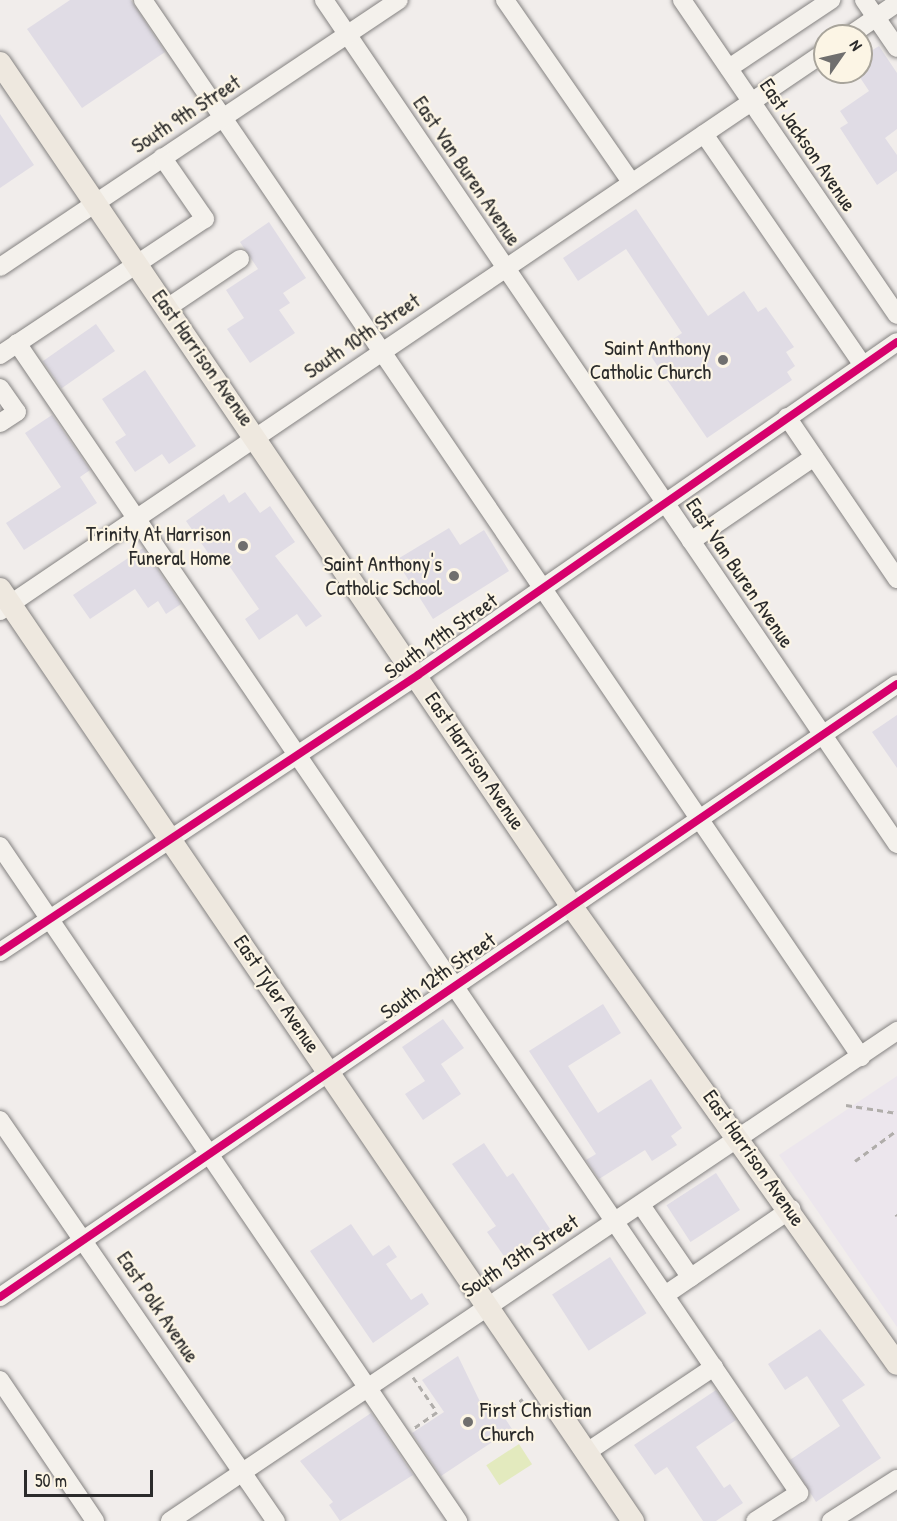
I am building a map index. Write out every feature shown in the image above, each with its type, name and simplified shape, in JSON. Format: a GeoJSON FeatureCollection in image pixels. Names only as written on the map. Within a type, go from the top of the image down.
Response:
{"type":"FeatureCollection","features":[{"type":"Feature","properties":{"kind":"main road","name":"East Harrison Avenue"},"geometry":{"type":"LineString","coordinates":[[0,63],[255,434],[570,904],[742,1139],[897,1364]]}},
{"type":"Feature","properties":{"kind":"main road","name":"East Tyler Avenue"},"geometry":{"type":"LineString","coordinates":[[4,601],[173,837],[330,1074],[633,1521]]}},
{"type":"Feature","properties":{"kind":"street"},"geometry":{"type":"LineString","coordinates":[[143,0],[697,819],[861,1057]]}},
{"type":"Feature","properties":{"kind":"street","name":"East Van Buren Avenue"},"geometry":{"type":"LineString","coordinates":[[324,0],[897,844]]}},
{"type":"Feature","properties":{"kind":"street","name":"South 9th Street"},"geometry":{"type":"LineString","coordinates":[[0,267],[399,0]]}},
{"type":"Feature","properties":{"kind":"street"},"geometry":{"type":"LineString","coordinates":[[505,0],[632,182]]}},
{"type":"Feature","properties":{"kind":"street","name":"East Jackson Avenue"},"geometry":{"type":"LineString","coordinates":[[682,0],[897,315]]}},
{"type":"Feature","properties":{"kind":"street"},"geometry":{"type":"LineString","coordinates":[[729,68],[831,0]]}},
{"type":"Feature","properties":{"kind":"street"},"geometry":{"type":"LineString","coordinates":[[864,0],[897,48]]}},
{"type":"Feature","properties":{"kind":"street"},"geometry":{"type":"LineString","coordinates":[[867,24],[897,3]]}},
{"type":"Feature","properties":{"kind":"street","name":"South 10th Street"},"geometry":{"type":"LineString","coordinates":[[4,601],[135,517],[813,60]]}},
{"type":"Feature","properties":{"kind":"street"},"geometry":{"type":"LineString","coordinates":[[704,134],[863,365]]}},
{"type":"Feature","properties":{"kind":"street"},"geometry":{"type":"LineString","coordinates":[[0,355],[206,219],[162,157]]}},
{"type":"Feature","properties":{"kind":"street"},"geometry":{"type":"LineString","coordinates":[[167,308],[240,259]]}},
{"type":"Feature","properties":{"kind":"street","name":"South 11th Street"},"geometry":{"type":"LineString","coordinates":[[0,952],[418,675],[664,501],[897,342]]}},
{"type":"Feature","properties":{"kind":"street"},"geometry":{"type":"LineString","coordinates":[[17,344],[799,1493],[755,1521]]}},
{"type":"Feature","properties":{"kind":"street"},"geometry":{"type":"LineString","coordinates":[[0,388],[17,412],[0,423]]}},
{"type":"Feature","properties":{"kind":"street"},"geometry":{"type":"LineString","coordinates":[[787,417],[814,457],[892,560],[897,579]]}},
{"type":"Feature","properties":{"kind":"street"},"geometry":{"type":"LineString","coordinates":[[691,541],[814,457]]}},
{"type":"Feature","properties":{"kind":"street","name":"South 12th Street"},"geometry":{"type":"LineString","coordinates":[[0,1297],[330,1074],[570,904],[897,684]]}},
{"type":"Feature","properties":{"kind":"street"},"geometry":{"type":"LineString","coordinates":[[0,846],[458,1521]]}},
{"type":"Feature","properties":{"kind":"street","name":"South 13th Street"},"geometry":{"type":"LineString","coordinates":[[170,1521],[487,1303],[742,1139],[897,1031]]}},
{"type":"Feature","properties":{"kind":"street","name":"East Polk Avenue"},"geometry":{"type":"LineString","coordinates":[[0,1120],[85,1239],[276,1521]]}},
{"type":"Feature","properties":{"kind":"street"},"geometry":{"type":"LineString","coordinates":[[640,1204],[691,1278]]}},
{"type":"Feature","properties":{"kind":"street"},"geometry":{"type":"LineString","coordinates":[[665,1295],[791,1209]]}},
{"type":"Feature","properties":{"kind":"street"},"geometry":{"type":"LineString","coordinates":[[587,1452],[714,1367]]}},
{"type":"Feature","properties":{"kind":"street"},"geometry":{"type":"LineString","coordinates":[[0,1380],[95,1521]]}},
{"type":"Feature","properties":{"kind":"street"},"geometry":{"type":"LineString","coordinates":[[831,1521],[897,1479]]}},
{"type":"Feature","properties":{"kind":"path"},"geometry":{"type":"LineString","coordinates":[[846,1105],[897,1113]]}},
{"type":"Feature","properties":{"kind":"path"},"geometry":{"type":"LineString","coordinates":[[855,1161],[897,1130]]}},
{"type":"Feature","properties":{"kind":"path"},"geometry":{"type":"LineString","coordinates":[[401,1437],[438,1414],[412,1375]]}},
{"type":"Feature","properties":{"kind":"path"},"geometry":{"type":"LineString","coordinates":[[502,1413],[523,1399]]}},
{"type":"Feature","properties":{"kind":"shaded area"},"geometry":{"type":"Polygon","coordinates":[[[897,1076],[897,1327],[779,1155],[897,1076]]]}},
{"type":"Feature","properties":{"kind":"green space"},"geometry":{"type":"Polygon","coordinates":[[[519,1444],[532,1464],[499,1485],[486,1465],[519,1444]]]}},
{"type":"Feature","properties":{"kind":"building"},"geometry":{"type":"Polygon","coordinates":[[[70,0],[131,0],[165,52],[82,108],[27,29],[70,0]]]}},
{"type":"Feature","properties":{"kind":"building"},"geometry":{"type":"Polygon","coordinates":[[[879,46],[897,73],[897,129],[885,138],[897,155],[897,171],[877,185],[840,128],[848,123],[840,111],[869,91],[864,84],[873,84],[873,50],[879,46]]]}},
{"type":"Feature","properties":{"kind":"building"},"geometry":{"type":"Polygon","coordinates":[[[0,114],[34,165],[0,188],[0,114]]]}},
{"type":"Feature","properties":{"kind":"building","name":"Saint Anthony Catholic Church"},"geometry":{"type":"Polygon","coordinates":[[[636,209],[708,316],[744,291],[758,312],[766,307],[794,347],[786,352],[795,366],[787,372],[792,380],[707,438],[650,355],[682,333],[626,249],[578,281],[563,258],[636,209]]]}},
{"type":"Feature","properties":{"kind":"building"},"geometry":{"type":"Polygon","coordinates":[[[269,222],[306,278],[283,293],[290,303],[279,310],[295,333],[250,363],[227,329],[244,318],[226,290],[258,269],[240,242],[269,222]]]}},
{"type":"Feature","properties":{"kind":"building"},"geometry":{"type":"Polygon","coordinates":[[[96,324],[115,351],[62,388],[43,361],[96,324]]]}},
{"type":"Feature","properties":{"kind":"building"},"geometry":{"type":"Polygon","coordinates":[[[145,370],[196,446],[169,464],[162,454],[135,472],[115,442],[126,435],[102,399],[145,370]]]}},
{"type":"Feature","properties":{"kind":"building"},"geometry":{"type":"Polygon","coordinates":[[[52,415],[90,470],[80,477],[97,503],[24,550],[6,523],[61,487],[25,433],[52,415]]]}},
{"type":"Feature","properties":{"kind":"building"},"geometry":{"type":"Polygon","coordinates":[[[245,492],[260,513],[270,506],[295,542],[275,556],[322,616],[306,627],[297,614],[259,640],[245,619],[259,609],[221,554],[213,560],[186,521],[224,494],[229,503],[245,492]]]}},
{"type":"Feature","properties":{"kind":"building"},"geometry":{"type":"Polygon","coordinates":[[[449,528],[460,545],[484,530],[509,571],[433,619],[396,560],[449,528]]]}},
{"type":"Feature","properties":{"kind":"building"},"geometry":{"type":"Polygon","coordinates":[[[143,548],[181,604],[166,614],[158,601],[148,608],[135,589],[90,619],[73,595],[143,548]]]}},
{"type":"Feature","properties":{"kind":"building"},"geometry":{"type":"Polygon","coordinates":[[[897,715],[897,768],[872,732],[897,715]]]}},
{"type":"Feature","properties":{"kind":"building"},"geometry":{"type":"Polygon","coordinates":[[[603,1004],[621,1033],[568,1066],[598,1113],[651,1079],[682,1128],[671,1136],[677,1145],[652,1161],[645,1150],[599,1179],[586,1160],[596,1154],[529,1051],[603,1004]]]}},
{"type":"Feature","properties":{"kind":"building"},"geometry":{"type":"Polygon","coordinates":[[[443,1019],[464,1048],[441,1064],[461,1094],[423,1120],[405,1094],[425,1081],[402,1047],[443,1019]]]}},
{"type":"Feature","properties":{"kind":"building"},"geometry":{"type":"Polygon","coordinates":[[[484,1143],[507,1177],[513,1173],[550,1229],[506,1259],[487,1232],[496,1226],[452,1164],[484,1143]]]}},
{"type":"Feature","properties":{"kind":"building"},"geometry":{"type":"Polygon","coordinates":[[[716,1173],[740,1210],[690,1242],[667,1205],[716,1173]]]}},
{"type":"Feature","properties":{"kind":"building"},"geometry":{"type":"Polygon","coordinates":[[[351,1224],[373,1256],[389,1245],[397,1257],[386,1264],[411,1300],[422,1293],[429,1304],[373,1343],[310,1251],[351,1224]]]}},
{"type":"Feature","properties":{"kind":"building"},"geometry":{"type":"Polygon","coordinates":[[[610,1257],[646,1313],[589,1351],[552,1295],[610,1257]]]}},
{"type":"Feature","properties":{"kind":"building"},"geometry":{"type":"Polygon","coordinates":[[[820,1329],[865,1385],[842,1400],[881,1458],[816,1502],[790,1460],[840,1426],[807,1376],[785,1390],[768,1364],[820,1329]]]}},
{"type":"Feature","properties":{"kind":"building","name":"First Christian Church"},"geometry":{"type":"Polygon","coordinates":[[[458,1356],[484,1410],[495,1403],[512,1429],[441,1476],[412,1433],[444,1412],[422,1380],[458,1356]]]}},
{"type":"Feature","properties":{"kind":"building"},"geometry":{"type":"Polygon","coordinates":[[[716,1390],[736,1420],[696,1447],[724,1488],[730,1484],[743,1503],[716,1521],[703,1521],[667,1467],[655,1475],[634,1445],[716,1390]]]}},
{"type":"Feature","properties":{"kind":"building"},"geometry":{"type":"Polygon","coordinates":[[[371,1413],[413,1475],[340,1521],[329,1505],[333,1502],[300,1461],[371,1413]]]}},
{"type":"Feature","properties":{"kind":"cycle path"},"geometry":{"type":"LineString","coordinates":[[0,952],[418,675],[897,342]]}},
{"type":"Feature","properties":{"kind":"cycle path"},"geometry":{"type":"LineString","coordinates":[[0,1297],[897,684]]}},
{"type":"Feature","properties":{"kind":"place","name":"Saint Anthony Catholic Church"},"geometry":{"type":"Point","coordinates":[723,360]}},
{"type":"Feature","properties":{"kind":"place","name":"Trinity At Harrison Funeral Home"},"geometry":{"type":"Point","coordinates":[243,546]}},
{"type":"Feature","properties":{"kind":"place","name":"Saint Anthony's Catholic School"},"geometry":{"type":"Point","coordinates":[454,576]}},
{"type":"Feature","properties":{"kind":"place","name":"First Christian Church"},"geometry":{"type":"Point","coordinates":[468,1422]}}]}
